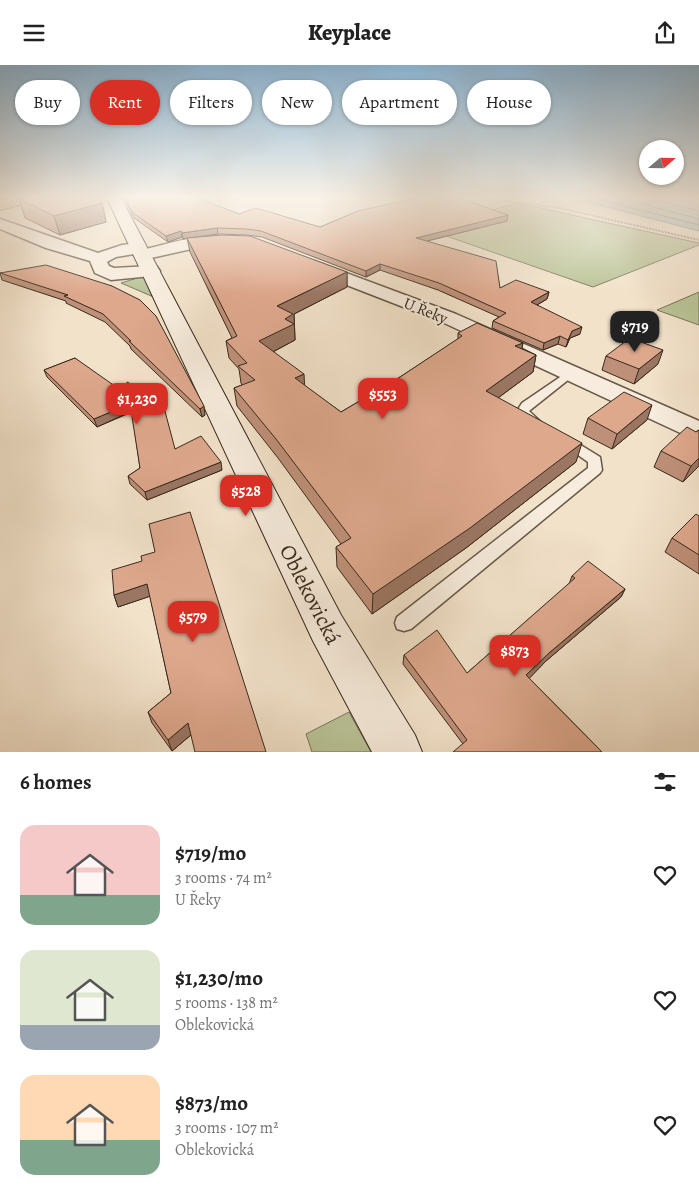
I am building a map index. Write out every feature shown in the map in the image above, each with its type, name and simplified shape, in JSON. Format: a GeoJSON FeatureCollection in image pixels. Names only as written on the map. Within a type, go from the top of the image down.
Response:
{"type":"FeatureCollection","features":[{"type":"Feature","properties":{"kind":"street"},"geometry":{"type":"LineString","coordinates":[[16,230],[100,259],[113,253],[144,258]]}},
{"type":"Feature","properties":{"kind":"street","name":"Oblekovická"},"geometry":{"type":"LineString","coordinates":[[130,230],[327,627],[398,752]]}},
{"type":"Feature","properties":{"kind":"street"},"geometry":{"type":"LineString","coordinates":[[100,259],[98,262],[101,269],[112,274],[144,258],[196,243],[242,241]]}},
{"type":"Feature","properties":{"kind":"street","name":"U Řeky"},"geometry":{"type":"LineString","coordinates":[[292,257],[449,318],[569,374],[699,431]]}},
{"type":"Feature","properties":{"kind":"lane"},"geometry":{"type":"LineString","coordinates":[[404,623],[595,470],[595,460],[585,451],[532,420],[523,411],[526,406],[569,374]]}},
{"type":"Feature","properties":{"kind":"path"},"geometry":{"type":"LineString","coordinates":[[658,230],[699,240]]}},
{"type":"Feature","properties":{"kind":"green space"},"geometry":{"type":"Polygon","coordinates":[[[429,230],[640,230],[699,243],[699,245],[593,287],[429,230]]]}},
{"type":"Feature","properties":{"kind":"green space"},"geometry":{"type":"Polygon","coordinates":[[[147,275],[156,298],[121,283],[147,275]]]}},
{"type":"Feature","properties":{"kind":"green space"},"geometry":{"type":"Polygon","coordinates":[[[699,292],[699,325],[657,310],[699,292]]]}},
{"type":"Feature","properties":{"kind":"green space"},"geometry":{"type":"Polygon","coordinates":[[[349,712],[371,752],[312,752],[306,734],[349,712]]]}},
{"type":"Feature","properties":{"kind":"building"},"geometry":{"type":"Polygon","coordinates":[[[157,230],[203,230],[182,233],[181,231],[166,236],[157,230]]]}},
{"type":"Feature","properties":{"kind":"building"},"geometry":{"type":"Polygon","coordinates":[[[254,230],[448,230],[416,238],[496,261],[500,288],[516,280],[549,292],[531,302],[582,327],[572,331],[568,340],[560,336],[544,343],[493,321],[506,313],[439,283],[380,264],[366,271],[254,230]]]}},
{"type":"Feature","properties":{"kind":"building"},"geometry":{"type":"Polygon","coordinates":[[[222,235],[250,236],[347,272],[277,306],[293,314],[285,319],[294,324],[259,341],[304,374],[295,378],[341,412],[400,377],[462,336],[458,333],[477,323],[523,343],[515,346],[536,355],[486,391],[582,443],[470,528],[373,594],[336,547],[351,538],[276,439],[234,388],[255,380],[238,366],[247,363],[226,341],[237,336],[187,238],[222,235]]]}},
{"type":"Feature","properties":{"kind":"building"},"geometry":{"type":"Polygon","coordinates":[[[46,265],[112,286],[140,300],[156,316],[204,406],[200,409],[103,314],[64,296],[68,295],[0,273],[46,265]]]}},
{"type":"Feature","properties":{"kind":"building"},"geometry":{"type":"Polygon","coordinates":[[[630,338],[663,350],[639,369],[606,356],[630,338]]]}},
{"type":"Feature","properties":{"kind":"building"},"geometry":{"type":"Polygon","coordinates":[[[75,358],[129,396],[127,382],[162,400],[175,449],[201,436],[221,462],[145,492],[128,476],[140,468],[130,404],[94,419],[44,370],[75,358]]]}},
{"type":"Feature","properties":{"kind":"building"},"geometry":{"type":"Polygon","coordinates":[[[624,392],[652,405],[617,434],[588,418],[624,392]]]}},
{"type":"Feature","properties":{"kind":"building"},"geometry":{"type":"Polygon","coordinates":[[[687,427],[696,432],[699,430],[699,458],[691,466],[661,451],[687,427]]]}},
{"type":"Feature","properties":{"kind":"building"},"geometry":{"type":"Polygon","coordinates":[[[190,512],[266,752],[195,752],[188,723],[168,740],[148,712],[171,693],[147,584],[114,595],[112,570],[142,561],[141,556],[155,552],[149,524],[190,512]]]}},
{"type":"Feature","properties":{"kind":"building"},"geometry":{"type":"Polygon","coordinates":[[[696,514],[699,516],[699,555],[672,538],[696,514]]]}},
{"type":"Feature","properties":{"kind":"building"},"geometry":{"type":"Polygon","coordinates":[[[588,561],[625,589],[549,653],[526,675],[602,752],[453,752],[467,740],[404,655],[437,630],[467,673],[575,578],[572,576],[588,561]]]}}]}
